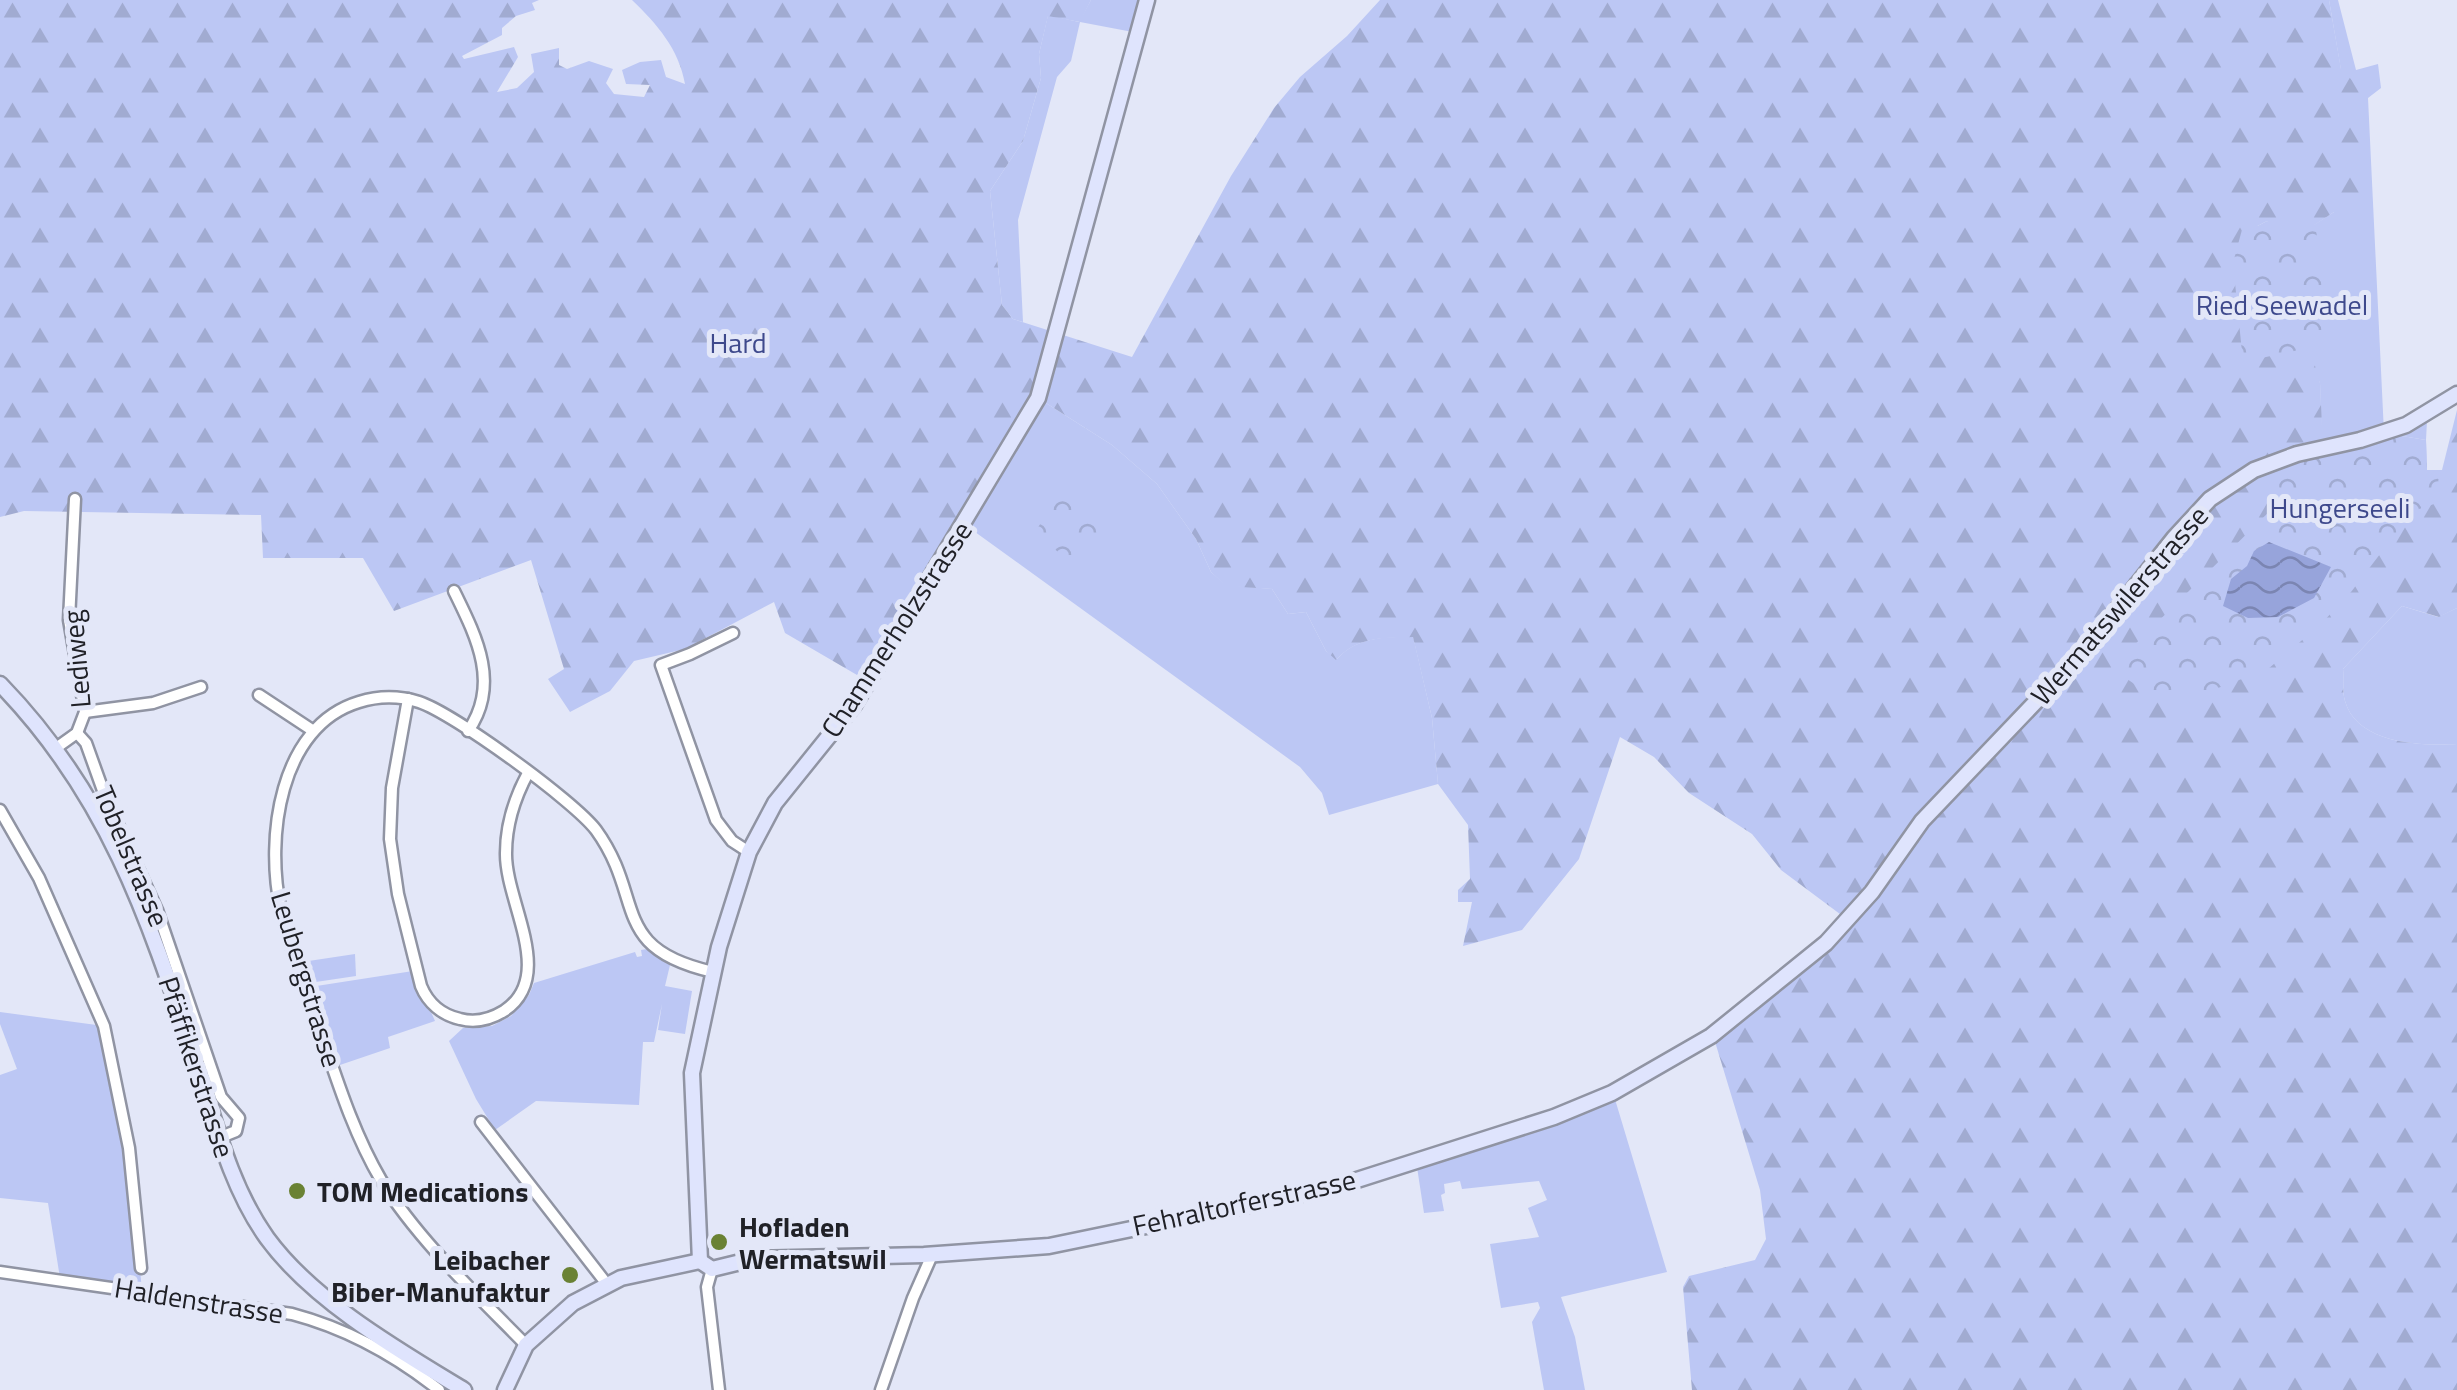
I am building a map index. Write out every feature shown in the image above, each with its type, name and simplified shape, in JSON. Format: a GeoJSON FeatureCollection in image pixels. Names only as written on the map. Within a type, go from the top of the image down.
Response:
{"type":"FeatureCollection","features":[{"type":"Feature","properties":{"kind":"street","name":"Chammerholzstrasse"},"geometry":{"type":"LineString","coordinates":[[719,1390],[706,1287],[692,1073],[713,972],[749,852],[774,803],[860,696],[1038,398],[1147,0]]}},
{"type":"Feature","properties":{"kind":"street","name":"Wermatswilerstrasse"},"geometry":{"type":"LineString","coordinates":[[1922,821],[2062,676],[2188,521],[2222,490],[2276,461],[2406,426],[2457,394]]}},
{"type":"Feature","properties":{"kind":"street","name":"Lediweg"},"geometry":{"type":"LineString","coordinates":[[56,748],[78,733],[86,712],[69,620],[76,499]]}},
{"type":"Feature","properties":{"kind":"street"},"geometry":{"type":"LineString","coordinates":[[454,590],[480,645],[484,666],[482,696],[468,731]]}},
{"type":"Feature","properties":{"kind":"street"},"geometry":{"type":"LineString","coordinates":[[734,632],[661,665],[716,820],[732,841],[749,852]]}},
{"type":"Feature","properties":{"kind":"street","name":"Pfäffikerstrasse"},"geometry":{"type":"LineString","coordinates":[[0,684],[56,748],[92,802],[122,858],[165,968],[220,1137],[252,1215],[283,1258],[326,1297],[464,1390]]}},
{"type":"Feature","properties":{"kind":"street"},"geometry":{"type":"LineString","coordinates":[[86,712],[153,703],[201,687]]}},
{"type":"Feature","properties":{"kind":"street"},"geometry":{"type":"LineString","coordinates":[[259,695],[312,730],[338,710],[358,702],[408,699],[433,708],[574,807],[598,833],[612,858],[638,930],[650,945],[674,962],[713,972]]}},
{"type":"Feature","properties":{"kind":"street"},"geometry":{"type":"LineString","coordinates":[[408,699],[392,788],[392,858],[424,993],[437,1008],[454,1018],[477,1020],[496,1016],[514,1003],[526,983],[528,955],[506,854],[512,808],[528,773]]}},
{"type":"Feature","properties":{"kind":"street","name":"Leubergstrasse"},"geometry":{"type":"LineString","coordinates":[[312,730],[298,750],[285,787],[279,816],[277,875],[286,930],[332,1067],[357,1132],[398,1204],[526,1345]]}},
{"type":"Feature","properties":{"kind":"street","name":"Tobelstrasse"},"geometry":{"type":"LineString","coordinates":[[78,733],[86,743],[104,796],[158,910],[222,1097],[239,1118],[236,1131],[220,1137]]}},
{"type":"Feature","properties":{"kind":"street"},"geometry":{"type":"LineString","coordinates":[[0,810],[39,878],[104,1026],[130,1148],[141,1268]]}},
{"type":"Feature","properties":{"kind":"street","name":"Fehraltorferstrasse"},"geometry":{"type":"LineString","coordinates":[[506,1390],[526,1345],[572,1303],[606,1283],[641,1272],[753,1259],[932,1255],[1048,1246],[1314,1192],[1585,1106],[1712,1036],[1811,957],[1872,892],[1922,821]]}},
{"type":"Feature","properties":{"kind":"street"},"geometry":{"type":"LineString","coordinates":[[482,1122],[606,1283]]}},
{"type":"Feature","properties":{"kind":"street"},"geometry":{"type":"LineString","coordinates":[[881,1390],[932,1255]]}},
{"type":"Feature","properties":{"kind":"street","name":"Haldenstrasse"},"geometry":{"type":"LineString","coordinates":[[0,1272],[292,1314],[392,1356],[439,1390]]}},
{"type":"Feature","properties":{"kind":"green space","name":"Hard"},"geometry":{"type":"Polygon","coordinates":[[[0,0],[539,0],[532,3],[535,10],[516,16],[502,28],[502,35],[462,56],[464,59],[514,47],[518,57],[497,92],[517,88],[534,72],[531,54],[559,48],[559,65],[567,69],[589,61],[613,69],[606,83],[614,94],[644,97],[650,85],[626,84],[622,70],[640,62],[661,60],[666,77],[685,84],[678,59],[666,38],[632,0],[1091,0],[1080,22],[1048,16],[1039,54],[1041,78],[1023,141],[990,191],[1002,305],[1013,319],[1132,357],[1231,176],[1274,108],[1300,77],[1347,36],[1380,0],[2329,0],[2341,69],[2362,90],[2364,204],[2334,212],[2289,242],[2277,236],[2267,221],[2248,231],[2307,338],[2320,383],[2323,448],[2426,440],[2427,470],[2442,470],[2457,410],[2457,608],[2439,617],[2402,606],[2343,669],[2345,701],[2362,726],[2409,743],[2457,744],[2457,1390],[1692,1390],[1683,1287],[1689,1276],[1755,1260],[1766,1239],[1760,1190],[1716,1045],[1717,1037],[1852,923],[1781,870],[1752,834],[1689,793],[1654,757],[1620,737],[1579,859],[1522,930],[1463,946],[1472,902],[1458,902],[1458,890],[1470,879],[1468,825],[1438,784],[1432,718],[1413,637],[1362,642],[1336,660],[1326,651],[1306,612],[1288,614],[1272,589],[1226,586],[1211,572],[1196,539],[1157,484],[1112,445],[1038,398],[880,661],[857,675],[785,633],[774,602],[685,649],[634,661],[610,691],[570,712],[548,679],[564,669],[531,560],[394,611],[363,558],[263,558],[261,515],[24,511],[0,517],[0,0]]]}},
{"type":"Feature","properties":{"kind":"green space"},"geometry":{"type":"Polygon","coordinates":[[[1091,0],[1147,0],[1138,33],[1080,22],[1071,61],[1057,77],[1018,220],[1023,322],[1013,319],[1002,305],[990,191],[1023,141],[1041,78],[1039,54],[1048,15],[1079,22],[1091,0]]]}},
{"type":"Feature","properties":{"kind":"green space"},"geometry":{"type":"Polygon","coordinates":[[[2329,0],[2338,0],[2356,70],[2378,64],[2381,88],[2368,98],[2384,433],[2322,448],[2320,383],[2248,231],[2267,221],[2289,241],[2334,212],[2341,70],[2329,0]]]}},
{"type":"Feature","properties":{"kind":"green space","name":"Ried Seewadel"},"geometry":{"type":"Polygon","coordinates":[[[2315,225],[2335,342],[2243,362],[2233,263],[2243,226],[2315,225]]]}},
{"type":"Feature","properties":{"kind":"green space"},"geometry":{"type":"Polygon","coordinates":[[[1038,398],[1112,445],[1157,484],[1196,539],[1211,572],[1226,585],[1272,589],[1288,614],[1306,612],[1326,651],[1337,659],[1362,642],[1413,636],[1432,718],[1438,784],[1329,815],[1322,793],[1300,767],[964,524],[1038,398]]]}},
{"type":"Feature","properties":{"kind":"green space"},"geometry":{"type":"Polygon","coordinates":[[[2457,399],[2427,421],[2426,440],[2384,433],[2457,399]]]}},
{"type":"Feature","properties":{"kind":"green space","name":"Hungerseeli"},"geometry":{"type":"Polygon","coordinates":[[[2384,433],[2426,440],[2427,470],[2439,470],[2437,503],[2413,511],[2351,592],[2320,625],[2268,669],[2168,707],[2111,668],[2281,500],[2276,461],[2384,433]]]}},
{"type":"Feature","properties":{"kind":"green space"},"geometry":{"type":"Polygon","coordinates":[[[1059,497],[1103,526],[1071,562],[1034,533],[1059,497]]]}},
{"type":"Feature","properties":{"kind":"green space"},"geometry":{"type":"Polygon","coordinates":[[[2402,606],[2438,617],[2457,608],[2457,744],[2409,743],[2376,734],[2362,726],[2345,701],[2343,669],[2402,606]]]}},
{"type":"Feature","properties":{"kind":"green space"},"geometry":{"type":"Polygon","coordinates":[[[647,949],[670,965],[665,986],[692,991],[685,1034],[658,1030],[662,1004],[654,1042],[643,1042],[639,1105],[536,1101],[495,1130],[449,1041],[463,1028],[492,1026],[511,1016],[534,983],[635,952],[637,957],[642,956],[641,950],[647,949]]]}},
{"type":"Feature","properties":{"kind":"green space"},"geometry":{"type":"Polygon","coordinates":[[[355,954],[356,976],[309,983],[302,962],[355,954]]]}},
{"type":"Feature","properties":{"kind":"green space"},"geometry":{"type":"Polygon","coordinates":[[[413,971],[435,1021],[388,1037],[390,1048],[337,1066],[310,987],[413,971]]]}},
{"type":"Feature","properties":{"kind":"green space"},"geometry":{"type":"Polygon","coordinates":[[[0,1012],[104,1026],[129,1148],[142,1291],[60,1278],[48,1203],[0,1198],[0,1075],[17,1069],[0,1024],[0,1012]]]}},
{"type":"Feature","properties":{"kind":"green space"},"geometry":{"type":"Polygon","coordinates":[[[1614,1096],[1667,1272],[1561,1297],[1575,1337],[1585,1390],[1544,1390],[1532,1322],[1540,1308],[1538,1302],[1501,1308],[1490,1244],[1539,1237],[1528,1208],[1547,1200],[1539,1181],[1462,1189],[1460,1181],[1444,1184],[1444,1211],[1424,1213],[1417,1167],[1614,1096]]]}},
{"type":"Feature","properties":{"kind":"water","name":"Hungerseeli"},"geometry":{"type":"Polygon","coordinates":[[[2269,542],[2331,567],[2314,598],[2278,617],[2248,618],[2223,606],[2231,579],[2247,566],[2254,551],[2269,542]]]}},
{"type":"Feature","properties":{"kind":"place","name":"TOM Medications"},"geometry":{"type":"Point","coordinates":[297,1191]}},
{"type":"Feature","properties":{"kind":"place","name":"Hofladen Wermatswil"},"geometry":{"type":"Point","coordinates":[719,1242]}},
{"type":"Feature","properties":{"kind":"place","name":"Leibacher Biber-Manufaktur"},"geometry":{"type":"Point","coordinates":[570,1275]}}]}
